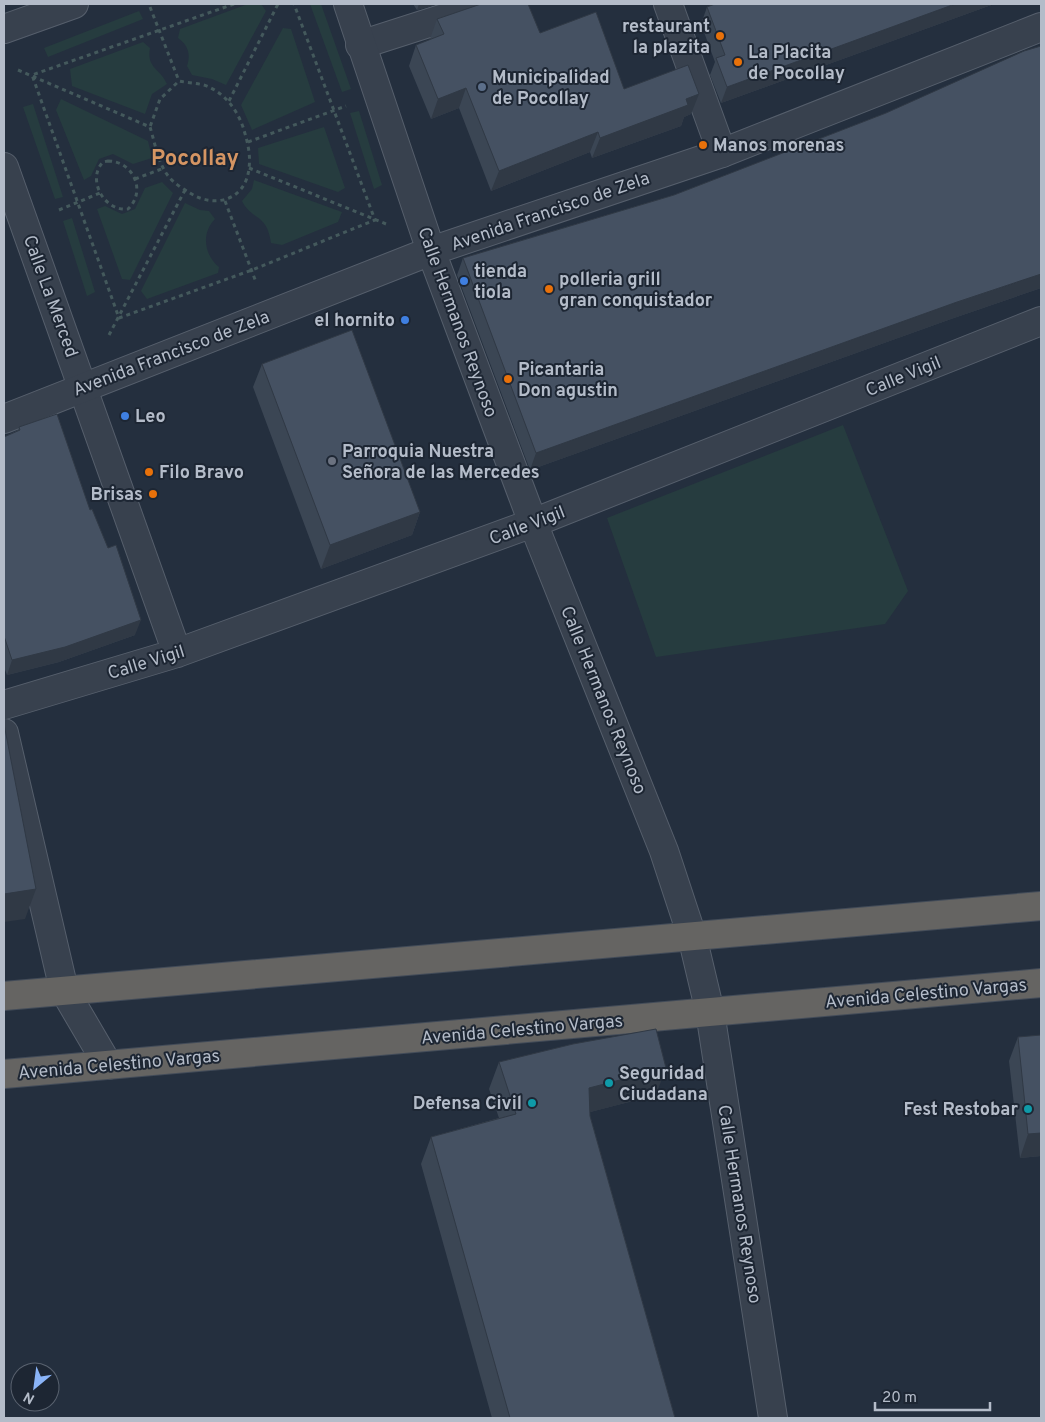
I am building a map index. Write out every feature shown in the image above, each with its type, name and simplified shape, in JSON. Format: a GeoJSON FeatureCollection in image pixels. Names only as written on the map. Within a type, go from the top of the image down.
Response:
{"type":"FeatureCollection","features":[{"type":"Feature","properties":{"kind":"highway"},"geometry":{"type":"LineString","coordinates":[[4,996],[1041,906]]}},
{"type":"Feature","properties":{"kind":"highway","name":"Avenida Celestino Vargas"},"geometry":{"type":"LineString","coordinates":[[4,1074],[1041,983]]}},
{"type":"Feature","properties":{"kind":"street"},"geometry":{"type":"LineString","coordinates":[[4,29],[74,4]]}},
{"type":"Feature","properties":{"kind":"street","name":"Calle Hermanos Reynoso"},"geometry":{"type":"LineString","coordinates":[[348,4],[431,251],[532,523],[664,851],[692,936],[710,1012],[773,1418]]}},
{"type":"Feature","properties":{"kind":"street"},"geometry":{"type":"LineString","coordinates":[[360,44],[488,4]]}},
{"type":"Feature","properties":{"kind":"street"},"geometry":{"type":"LineString","coordinates":[[668,4],[722,153]]}},
{"type":"Feature","properties":{"kind":"street","name":"Avenida Francisco de Zela"},"geometry":{"type":"LineString","coordinates":[[4,419],[431,251],[722,153],[1041,27]]}},
{"type":"Feature","properties":{"kind":"street","name":"Calle La Merced"},"geometry":{"type":"LineString","coordinates":[[4,167],[84,387],[177,653]]}},
{"type":"Feature","properties":{"kind":"street","name":"Calle Vigil"},"geometry":{"type":"LineString","coordinates":[[4,705],[177,653],[532,523],[1041,321]]}},
{"type":"Feature","properties":{"kind":"street"},"geometry":{"type":"LineString","coordinates":[[4,733],[64,990],[108,1065]]}},
{"type":"Feature","properties":{"kind":"path"},"geometry":{"type":"LineString","coordinates":[[32,75],[234,4]]}},
{"type":"Feature","properties":{"kind":"path"},"geometry":{"type":"LineString","coordinates":[[229,101],[278,4]]}},
{"type":"Feature","properties":{"kind":"path"},"geometry":{"type":"LineString","coordinates":[[294,4],[335,109],[375,220]]}},
{"type":"Feature","properties":{"kind":"path"},"geometry":{"type":"LineString","coordinates":[[150,7],[179,81]]}},
{"type":"Feature","properties":{"kind":"path"},"geometry":{"type":"LineString","coordinates":[[18,70],[150,127]]}},
{"type":"Feature","properties":{"kind":"path"},"geometry":{"type":"LineString","coordinates":[[32,75],[79,202],[118,318]]}},
{"type":"Feature","properties":{"kind":"path"},"geometry":{"type":"LineString","coordinates":[[179,81],[209,87],[229,101],[240,119],[248,142],[249,168],[245,181],[235,196],[225,202],[209,202],[185,190],[169,177],[164,168],[150,127],[160,99],[179,81]]}},
{"type":"Feature","properties":{"kind":"path"},"geometry":{"type":"LineString","coordinates":[[248,142],[349,104]]}},
{"type":"Feature","properties":{"kind":"path"},"geometry":{"type":"LineString","coordinates":[[115,161],[122,164],[135,178],[138,189],[137,197],[128,209],[120,210],[113,207],[100,193],[96,181],[99,166],[103,162],[115,161]]}},
{"type":"Feature","properties":{"kind":"path"},"geometry":{"type":"LineString","coordinates":[[135,178],[164,168]]}},
{"type":"Feature","properties":{"kind":"path"},"geometry":{"type":"LineString","coordinates":[[249,168],[392,226]]}},
{"type":"Feature","properties":{"kind":"path"},"geometry":{"type":"LineString","coordinates":[[109,335],[185,190]]}},
{"type":"Feature","properties":{"kind":"path"},"geometry":{"type":"LineString","coordinates":[[59,210],[100,193]]}},
{"type":"Feature","properties":{"kind":"path"},"geometry":{"type":"LineString","coordinates":[[225,202],[258,288]]}},
{"type":"Feature","properties":{"kind":"path"},"geometry":{"type":"LineString","coordinates":[[118,318],[252,270],[375,220]]}},
{"type":"Feature","properties":{"kind":"green space"},"geometry":{"type":"Polygon","coordinates":[[[248,4],[261,4],[266,11],[226,85],[212,79],[192,75],[187,66],[188,50],[178,38],[180,29],[248,4]]]}},
{"type":"Feature","properties":{"kind":"green space"},"geometry":{"type":"Polygon","coordinates":[[[310,4],[321,4],[351,89],[342,92],[310,4]]]}},
{"type":"Feature","properties":{"kind":"green space"},"geometry":{"type":"Polygon","coordinates":[[[139,11],[143,19],[48,57],[44,48],[139,11]]]}},
{"type":"Feature","properties":{"kind":"green space"},"geometry":{"type":"Polygon","coordinates":[[[283,28],[291,29],[315,102],[252,130],[241,105],[283,28]]]}},
{"type":"Feature","properties":{"kind":"green space"},"geometry":{"type":"Polygon","coordinates":[[[143,42],[150,48],[149,55],[152,64],[167,84],[152,94],[145,114],[72,86],[70,69],[143,42]]]}},
{"type":"Feature","properties":{"kind":"green space"},"geometry":{"type":"Polygon","coordinates":[[[61,99],[148,141],[152,158],[133,164],[113,154],[99,159],[91,176],[84,180],[56,110],[61,99]]]}},
{"type":"Feature","properties":{"kind":"green space"},"geometry":{"type":"Polygon","coordinates":[[[33,104],[63,197],[55,199],[23,107],[33,104]]]}},
{"type":"Feature","properties":{"kind":"green space"},"geometry":{"type":"Polygon","coordinates":[[[359,111],[382,185],[374,189],[350,113],[359,111]]]}},
{"type":"Feature","properties":{"kind":"green space"},"geometry":{"type":"Polygon","coordinates":[[[324,127],[345,188],[338,192],[259,164],[258,148],[324,127]]]}},
{"type":"Feature","properties":{"kind":"green space"},"geometry":{"type":"Polygon","coordinates":[[[254,180],[342,212],[338,222],[282,245],[271,243],[269,233],[263,222],[250,212],[242,201],[252,189],[254,180]]]}},
{"type":"Feature","properties":{"kind":"green space"},"geometry":{"type":"Polygon","coordinates":[[[162,182],[173,193],[130,280],[122,279],[97,209],[105,206],[122,214],[135,209],[145,188],[162,182]]]}},
{"type":"Feature","properties":{"kind":"green space"},"geometry":{"type":"Polygon","coordinates":[[[185,203],[200,210],[209,211],[215,219],[208,231],[206,244],[210,256],[219,267],[218,273],[147,299],[141,291],[185,203]]]}},
{"type":"Feature","properties":{"kind":"green space"},"geometry":{"type":"Polygon","coordinates":[[[72,218],[95,292],[87,296],[63,221],[72,218]]]}},
{"type":"Feature","properties":{"kind":"green space"},"geometry":{"type":"Polygon","coordinates":[[[843,425],[908,591],[885,624],[656,657],[607,518],[843,425]]]}},
{"type":"Feature","properties":{"kind":"building"},"geometry":{"type":"Polygon","coordinates":[[[481,4],[528,4],[540,33],[596,12],[624,89],[688,65],[699,94],[686,99],[688,105],[600,138],[598,132],[499,171],[466,88],[438,99],[416,45],[444,34],[437,19],[481,4]]]}},
{"type":"Feature","properties":{"kind":"building"},"geometry":{"type":"Polygon","coordinates":[[[715,4],[955,4],[727,87],[716,58],[725,55],[707,7],[715,4]]]}},
{"type":"Feature","properties":{"kind":"building"},"geometry":{"type":"Polygon","coordinates":[[[1041,46],[1041,274],[957,302],[536,453],[463,258],[674,195],[886,113],[1024,51],[1041,46]]]}},
{"type":"Feature","properties":{"kind":"building","name":"Parroquia Nuestra Señora de las Mercedes"},"geometry":{"type":"Polygon","coordinates":[[[352,330],[420,512],[330,545],[262,364],[352,330]]]}},
{"type":"Feature","properties":{"kind":"building"},"geometry":{"type":"Polygon","coordinates":[[[57,414],[90,510],[92,509],[108,548],[116,545],[141,620],[65,647],[12,660],[4,636],[4,437],[20,430],[19,427],[57,414]]]}},
{"type":"Feature","properties":{"kind":"building"},"geometry":{"type":"Polygon","coordinates":[[[4,724],[36,889],[4,894],[4,724]]]}},
{"type":"Feature","properties":{"kind":"building"},"geometry":{"type":"Polygon","coordinates":[[[656,1029],[666,1068],[589,1088],[590,1116],[675,1418],[510,1418],[431,1137],[516,1114],[499,1062],[573,1044],[656,1029]]]}},
{"type":"Feature","properties":{"kind":"building"},"geometry":{"type":"Polygon","coordinates":[[[1041,1035],[1041,1133],[1028,1134],[1018,1037],[1041,1035]]]}},
{"type":"Feature","properties":{"kind":"place","name":"restaurant la plazita"},"geometry":{"type":"Point","coordinates":[720,36]}},
{"type":"Feature","properties":{"kind":"place","name":"La Placita de Pocollay"},"geometry":{"type":"Point","coordinates":[738,62]}},
{"type":"Feature","properties":{"kind":"place","name":"Municipalidad de Pocollay"},"geometry":{"type":"Point","coordinates":[482,87]}},
{"type":"Feature","properties":{"kind":"place","name":"Manos morenas"},"geometry":{"type":"Point","coordinates":[703,145]}},
{"type":"Feature","properties":{"kind":"place","name":"tienda tiola"},"geometry":{"type":"Point","coordinates":[464,281]}},
{"type":"Feature","properties":{"kind":"place","name":"polleria grill gran conquistador"},"geometry":{"type":"Point","coordinates":[549,289]}},
{"type":"Feature","properties":{"kind":"place","name":"el hornito"},"geometry":{"type":"Point","coordinates":[405,320]}},
{"type":"Feature","properties":{"kind":"place","name":"Picantaria Don agustin"},"geometry":{"type":"Point","coordinates":[508,379]}},
{"type":"Feature","properties":{"kind":"place","name":"Leo"},"geometry":{"type":"Point","coordinates":[125,416]}},
{"type":"Feature","properties":{"kind":"place","name":"Parroquia Nuestra Señora de las Mercedes"},"geometry":{"type":"Point","coordinates":[332,461]}},
{"type":"Feature","properties":{"kind":"place","name":"Filo Bravo"},"geometry":{"type":"Point","coordinates":[149,472]}},
{"type":"Feature","properties":{"kind":"place","name":"Brisas"},"geometry":{"type":"Point","coordinates":[153,494]}},
{"type":"Feature","properties":{"kind":"place","name":"Seguridad Ciudadana"},"geometry":{"type":"Point","coordinates":[609,1083]}},
{"type":"Feature","properties":{"kind":"place","name":"Defensa Civil"},"geometry":{"type":"Point","coordinates":[532,1103]}},
{"type":"Feature","properties":{"kind":"place","name":"Fest Restobar"},"geometry":{"type":"Point","coordinates":[1028,1109]}},
{"type":"Feature","properties":{"kind":"district","name":"Pocollay"},"geometry":{"type":"Point","coordinates":[195,157]}}]}
